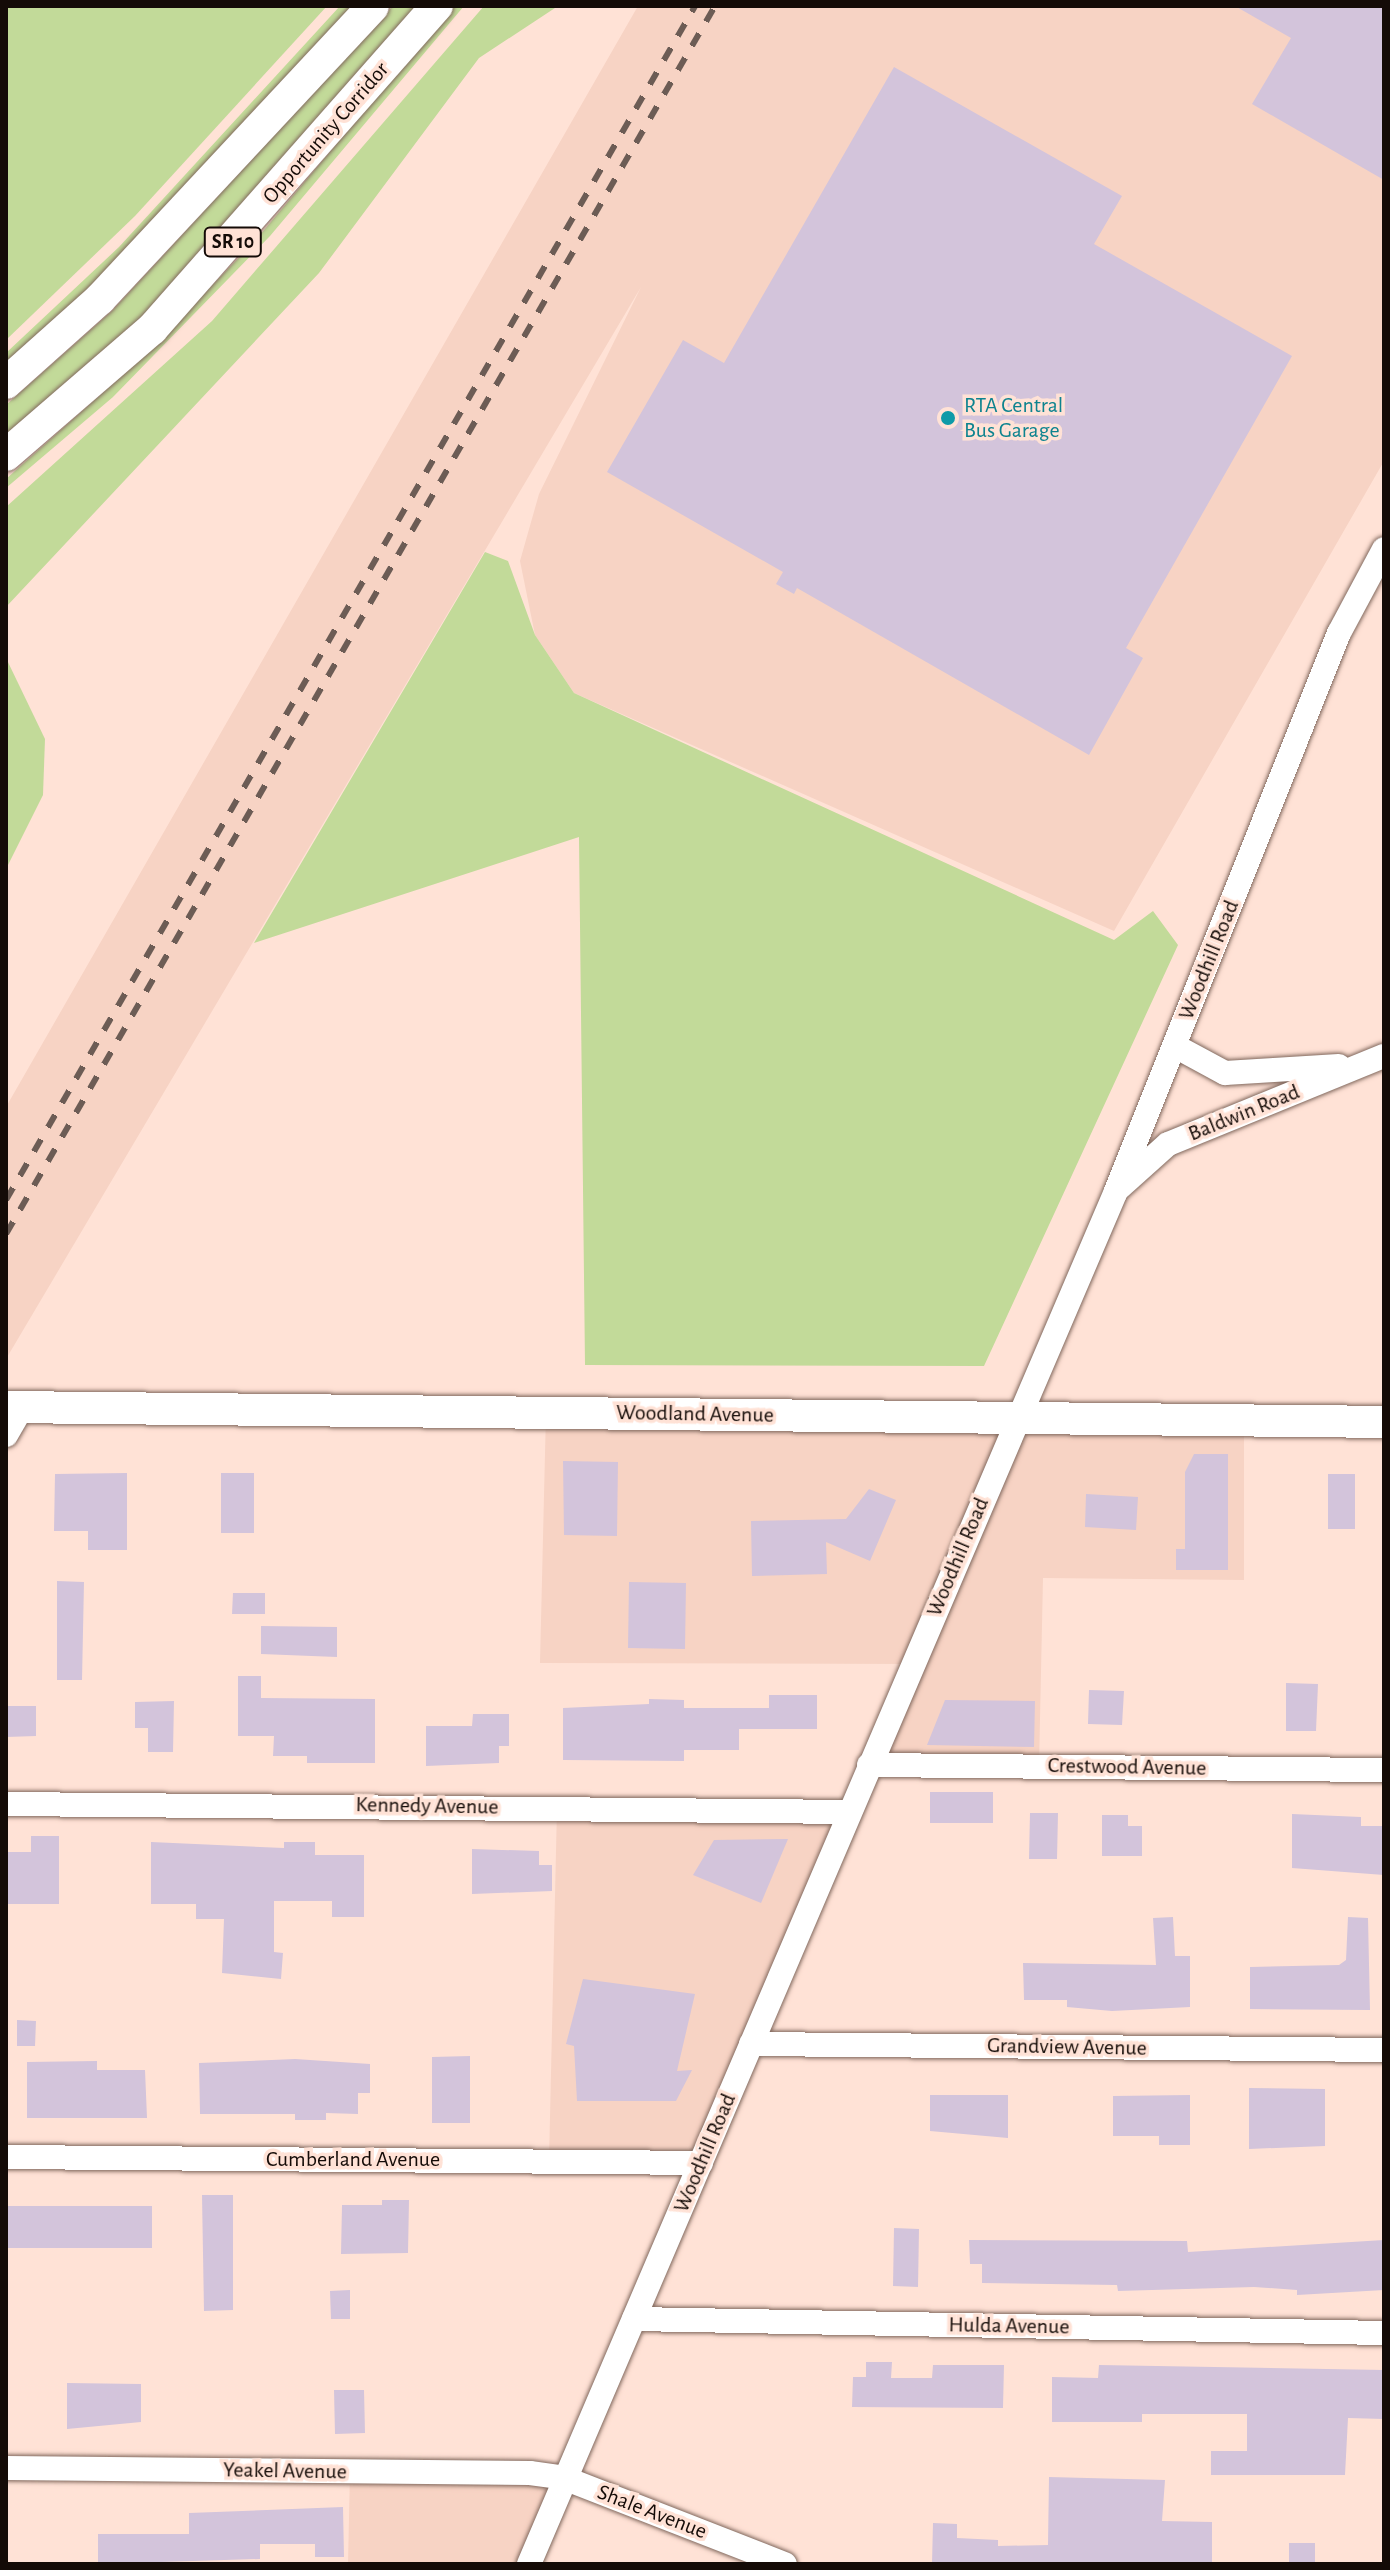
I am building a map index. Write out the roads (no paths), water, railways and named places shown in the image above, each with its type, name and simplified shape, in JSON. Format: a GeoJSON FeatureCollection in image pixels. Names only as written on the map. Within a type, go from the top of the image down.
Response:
{"type":"FeatureCollection","features":[{"type":"Feature","properties":{"kind":"main road","name":"SR 10"},"geometry":{"type":"LineString","coordinates":[[6,383],[100,299],[373,6]]}},
{"type":"Feature","properties":{"kind":"main road","name":"Opportunity Corridor"},"geometry":{"type":"LineString","coordinates":[[6,455],[152,329],[437,6]]}},
{"type":"Feature","properties":{"kind":"main road","name":"Woodland Avenue"},"geometry":{"type":"LineString","coordinates":[[11,1416],[1018,1418],[1384,1422]]}},
{"type":"Feature","properties":{"kind":"street","name":"Woodhill Road"},"geometry":{"type":"LineString","coordinates":[[529,2564],[1116,1191],[1339,633],[1384,549]]}},
{"type":"Feature","properties":{"kind":"street"},"geometry":{"type":"LineString","coordinates":[[1175,1046],[1225,1073],[1353,1065]]}},
{"type":"Feature","properties":{"kind":"street","name":"Baldwin Road"},"geometry":{"type":"LineString","coordinates":[[1116,1191],[1168,1144],[1353,1065],[1384,1056]]}},
{"type":"Feature","properties":{"kind":"street","name":"Crestwood Avenue"},"geometry":{"type":"LineString","coordinates":[[869,1765],[1384,1770]]}},
{"type":"Feature","properties":{"kind":"street","name":"Kennedy Avenue"},"geometry":{"type":"LineString","coordinates":[[6,1804],[849,1812]]}},
{"type":"Feature","properties":{"kind":"street","name":"Grandview Avenue"},"geometry":{"type":"LineString","coordinates":[[751,2044],[1384,2050]]}},
{"type":"Feature","properties":{"kind":"street","name":"Cumberland Avenue"},"geometry":{"type":"LineString","coordinates":[[6,2157],[701,2163]]}},
{"type":"Feature","properties":{"kind":"street","name":"Hulda Avenue"},"geometry":{"type":"LineString","coordinates":[[634,2319],[1384,2333]]}},
{"type":"Feature","properties":{"kind":"street","name":"Yeakel Avenue"},"geometry":{"type":"LineString","coordinates":[[6,2468],[564,2478]]}},
{"type":"Feature","properties":{"kind":"street","name":"Shale Avenue"},"geometry":{"type":"LineString","coordinates":[[564,2478],[750,2558],[785,2564]]}},
{"type":"Feature","properties":{"kind":"railway"},"geometry":{"type":"LineString","coordinates":[[6,1200],[695,6]]}},
{"type":"Feature","properties":{"kind":"railway"},"geometry":{"type":"LineString","coordinates":[[6,1234],[715,6]]}},
{"type":"Feature","properties":{"kind":"place","name":"RTA Central Bus Garage"},"geometry":{"type":"Point","coordinates":[948,418]}}]}
